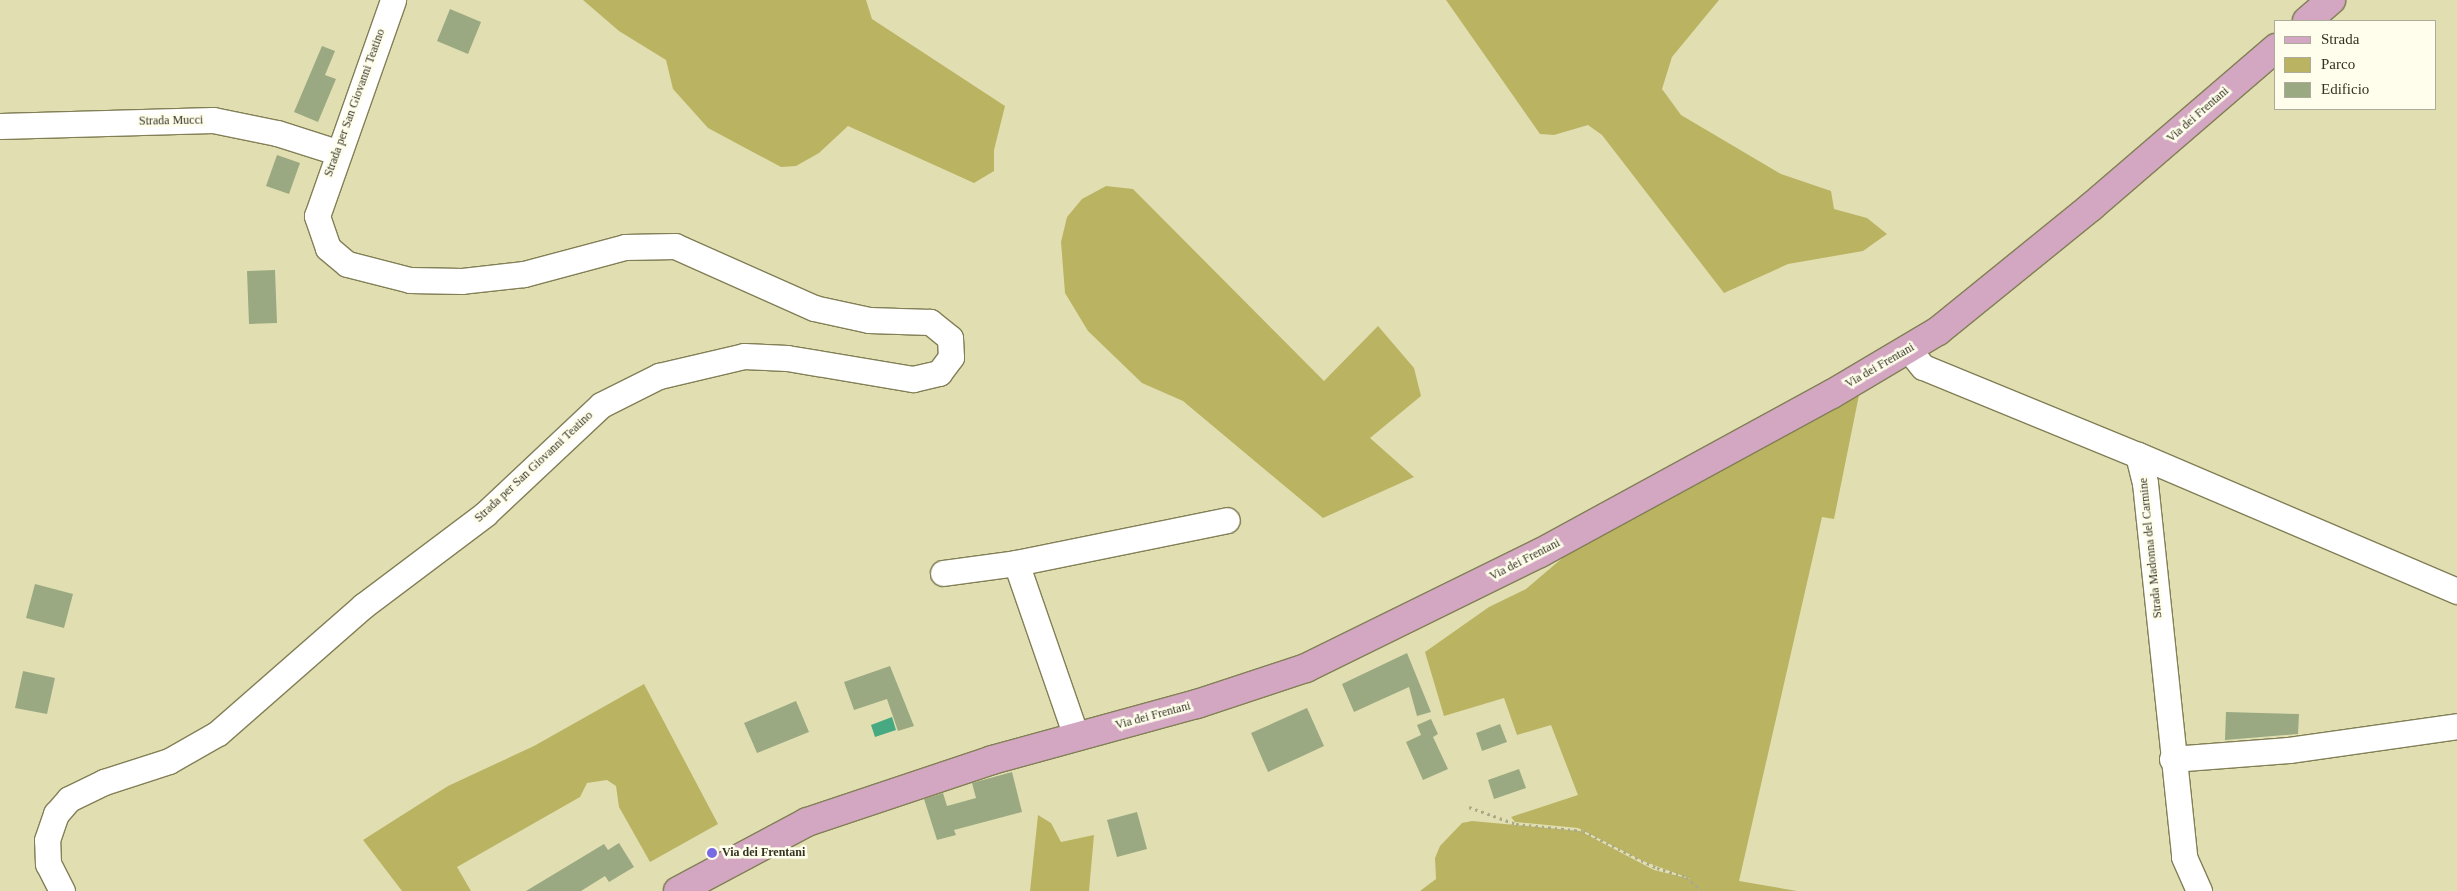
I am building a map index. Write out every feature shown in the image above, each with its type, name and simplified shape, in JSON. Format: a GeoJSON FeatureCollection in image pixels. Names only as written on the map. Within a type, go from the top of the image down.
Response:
{"type":"FeatureCollection","features":[{"type":"Feature","properties":{"kind":"main road"},"geometry":{"type":"LineString","coordinates":[[2308,20],[2331,0]]}},
{"type":"Feature","properties":{"kind":"main road","name":"Via dei Frentani"},"geometry":{"type":"LineString","coordinates":[[678,891],[807,822],[1076,736],[1251,688],[1345,650],[1617,512],[1909,350],[1977,301],[2274,50]]}},
{"type":"Feature","properties":{"kind":"street","name":"Strada per San Giovanni Teatino"},"geometry":{"type":"LineString","coordinates":[[62,891],[48,864],[47,840],[56,814],[69,799],[104,782],[169,762],[218,733],[363,606],[485,514],[602,405],[659,376],[744,356],[787,358],[913,379],[939,373],[951,357],[950,338],[930,322],[869,320],[814,308],[675,246],[625,247],[524,274],[462,281],[410,280],[360,269],[328,248],[318,227],[322,195],[393,0]]}},
{"type":"Feature","properties":{"kind":"street","name":"Strada Mucci"},"geometry":{"type":"LineString","coordinates":[[0,126],[213,120],[277,133],[338,152]]}},
{"type":"Feature","properties":{"kind":"street"},"geometry":{"type":"LineString","coordinates":[[1909,350],[1923,367],[2457,591]]}},
{"type":"Feature","properties":{"kind":"street","name":"Strada Madonna del Carmine"},"geometry":{"type":"LineString","coordinates":[[2138,456],[2145,483],[2172,759],[2184,858],[2199,891]]}},
{"type":"Feature","properties":{"kind":"street"},"geometry":{"type":"LineString","coordinates":[[943,573],[1016,563],[1227,520]]}},
{"type":"Feature","properties":{"kind":"street"},"geometry":{"type":"LineString","coordinates":[[1016,563],[1076,736]]}},
{"type":"Feature","properties":{"kind":"street"},"geometry":{"type":"LineString","coordinates":[[2172,759],[2288,750],[2457,726]]}},
{"type":"Feature","properties":{"kind":"path"},"geometry":{"type":"LineString","coordinates":[[1470,806],[1516,824],[1583,830],[1657,868],[1686,877],[1702,891]]}},
{"type":"Feature","properties":{"kind":"green space"},"geometry":{"type":"Polygon","coordinates":[[[583,0],[866,0],[872,19],[1005,106],[994,150],[994,171],[974,183],[848,126],[819,153],[796,166],[781,167],[708,128],[673,89],[666,60],[619,31],[583,0]]]}},
{"type":"Feature","properties":{"kind":"green space"},"geometry":{"type":"Polygon","coordinates":[[[1446,0],[1719,0],[1672,57],[1662,89],[1681,115],[1781,174],[1831,191],[1834,209],[1867,218],[1887,234],[1863,251],[1788,264],[1724,293],[1602,135],[1588,125],[1554,135],[1540,134],[1446,0]]]}},
{"type":"Feature","properties":{"kind":"green space"},"geometry":{"type":"Polygon","coordinates":[[[1106,186],[1133,189],[1324,381],[1378,326],[1414,368],[1421,396],[1370,438],[1414,477],[1323,518],[1183,401],[1142,383],[1088,331],[1065,293],[1061,242],[1067,217],[1082,199],[1106,186]]]}},
{"type":"Feature","properties":{"kind":"green space"},"geometry":{"type":"Polygon","coordinates":[[[1860,390],[1834,519],[1822,517],[1739,881],[1797,891],[1420,891],[1436,879],[1435,858],[1440,846],[1462,823],[1472,821],[1580,831],[1654,870],[1691,879],[1643,861],[1578,828],[1515,822],[1511,817],[1578,795],[1551,725],[1517,735],[1504,698],[1444,716],[1425,652],[1489,607],[1526,589],[1573,549],[1860,390]]]}},
{"type":"Feature","properties":{"kind":"green space"},"geometry":{"type":"Polygon","coordinates":[[[644,684],[718,824],[650,862],[619,807],[616,786],[607,780],[587,783],[580,797],[457,867],[471,891],[402,891],[363,840],[448,786],[534,746],[644,684]]]}},
{"type":"Feature","properties":{"kind":"green space"},"geometry":{"type":"Polygon","coordinates":[[[1038,815],[1051,823],[1061,842],[1094,835],[1089,891],[1030,891],[1038,815]]]}},
{"type":"Feature","properties":{"kind":"shaded area"},"geometry":{"type":"Polygon","coordinates":[[[892,717],[896,730],[875,737],[871,725],[892,717]]]}},
{"type":"Feature","properties":{"kind":"building"},"geometry":{"type":"Polygon","coordinates":[[[450,9],[481,22],[468,54],[437,41],[450,9]]]}},
{"type":"Feature","properties":{"kind":"building"},"geometry":{"type":"Polygon","coordinates":[[[322,46],[335,51],[325,75],[336,79],[318,122],[294,112],[322,46]]]}},
{"type":"Feature","properties":{"kind":"building"},"geometry":{"type":"Polygon","coordinates":[[[277,155],[300,163],[289,194],[266,186],[277,155]]]}},
{"type":"Feature","properties":{"kind":"building"},"geometry":{"type":"Polygon","coordinates":[[[275,270],[277,323],[249,324],[247,271],[275,270]]]}},
{"type":"Feature","properties":{"kind":"building"},"geometry":{"type":"Polygon","coordinates":[[[35,584],[73,594],[64,628],[26,618],[35,584]]]}},
{"type":"Feature","properties":{"kind":"building"},"geometry":{"type":"Polygon","coordinates":[[[1407,653],[1431,712],[1417,716],[1409,687],[1354,712],[1342,684],[1407,653]]]}},
{"type":"Feature","properties":{"kind":"building"},"geometry":{"type":"Polygon","coordinates":[[[890,666],[914,726],[898,731],[887,699],[854,710],[844,682],[890,666]]]}},
{"type":"Feature","properties":{"kind":"building"},"geometry":{"type":"Polygon","coordinates":[[[23,671],[55,678],[47,714],[15,708],[23,671]]]}},
{"type":"Feature","properties":{"kind":"building"},"geometry":{"type":"Polygon","coordinates":[[[796,701],[809,732],[757,753],[744,723],[796,701]]]}},
{"type":"Feature","properties":{"kind":"building"},"geometry":{"type":"Polygon","coordinates":[[[1307,708],[1324,746],[1268,772],[1251,733],[1307,708]]]}},
{"type":"Feature","properties":{"kind":"building"},"geometry":{"type":"Polygon","coordinates":[[[2226,712],[2299,714],[2298,734],[2225,740],[2226,712]]]}},
{"type":"Feature","properties":{"kind":"building"},"geometry":{"type":"Polygon","coordinates":[[[1431,719],[1438,734],[1433,737],[1448,769],[1423,780],[1406,742],[1421,735],[1417,725],[1431,719]]]}},
{"type":"Feature","properties":{"kind":"building"},"geometry":{"type":"Polygon","coordinates":[[[1500,724],[1507,742],[1482,751],[1476,733],[1500,724]]]}},
{"type":"Feature","properties":{"kind":"building"},"geometry":{"type":"Polygon","coordinates":[[[1519,769],[1526,788],[1494,799],[1488,780],[1519,769]]]}},
{"type":"Feature","properties":{"kind":"building"},"geometry":{"type":"Polygon","coordinates":[[[1012,772],[1022,812],[954,830],[956,835],[937,840],[924,799],[943,793],[947,806],[976,798],[972,783],[1012,772]]]}},
{"type":"Feature","properties":{"kind":"building"},"geometry":{"type":"Polygon","coordinates":[[[1137,812],[1147,849],[1117,857],[1107,820],[1137,812]]]}},
{"type":"Feature","properties":{"kind":"building"},"geometry":{"type":"Polygon","coordinates":[[[619,843],[634,867],[609,882],[605,876],[581,891],[526,891],[604,844],[608,850],[619,843]]]}},
{"type":"Feature","properties":{"kind":"place","name":"Via dei Frentani"},"geometry":{"type":"Point","coordinates":[712,853]}}]}
